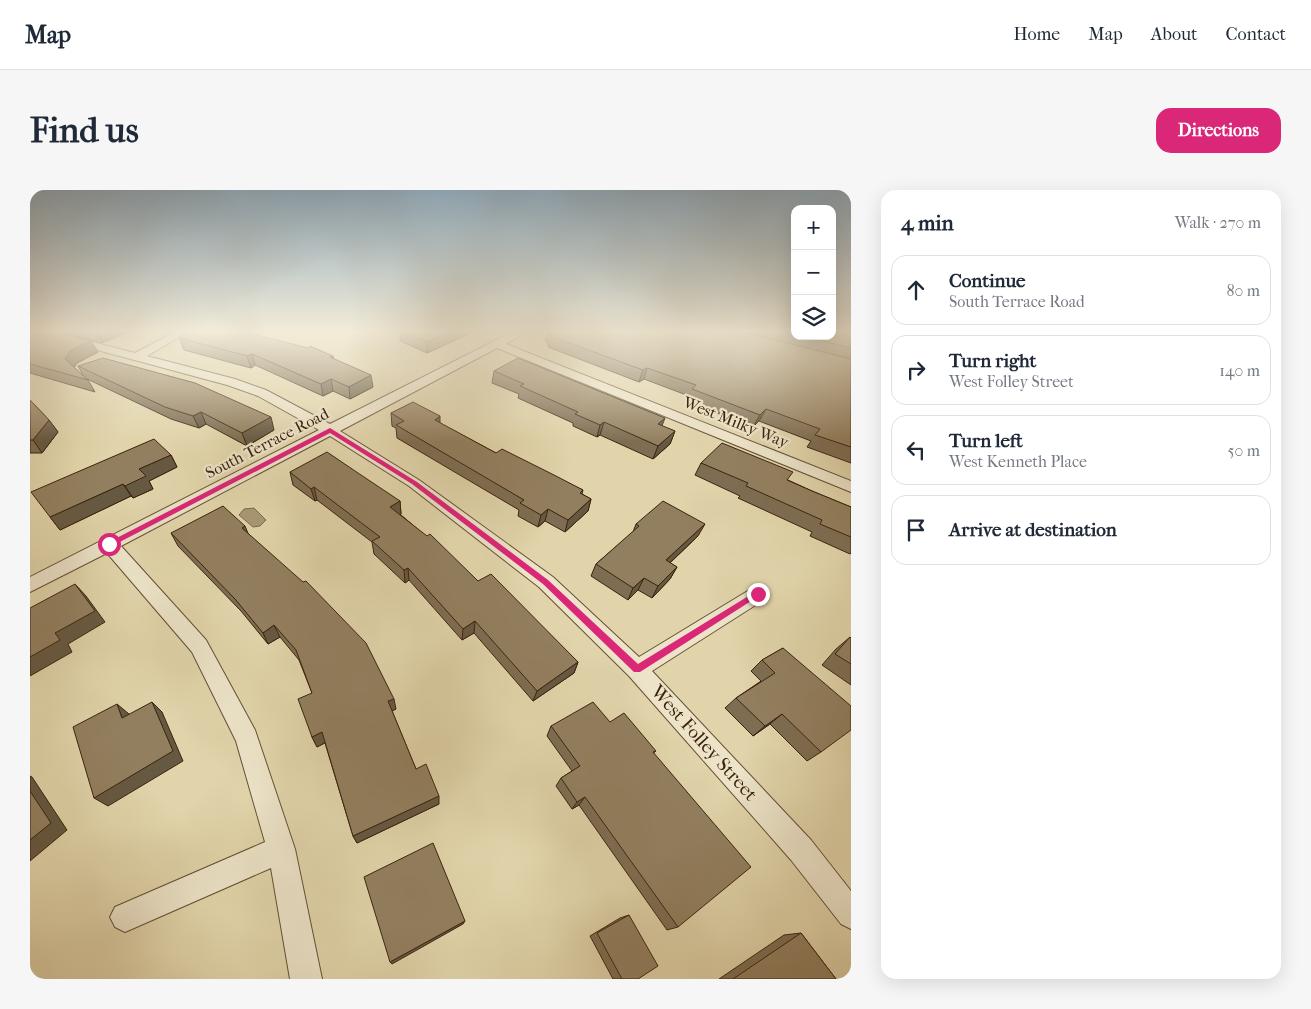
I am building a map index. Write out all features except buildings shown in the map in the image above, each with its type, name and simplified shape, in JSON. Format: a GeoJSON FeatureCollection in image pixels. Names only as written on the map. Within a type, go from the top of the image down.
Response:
{"type":"FeatureCollection","features":[{"type":"Feature","properties":{"kind":"street","name":"West Folley Street"},"geometry":{"type":"LineString","coordinates":[[181,369],[231,382],[262,393],[330,430],[414,483],[546,582],[637,669],[801,850],[851,914]]}},
{"type":"Feature","properties":{"kind":"street","name":"South Terrace Road"},"geometry":{"type":"LineString","coordinates":[[30,584],[449,369]]}},
{"type":"Feature","properties":{"kind":"street","name":"West Milky Way"},"geometry":{"type":"LineString","coordinates":[[558,369],[851,487]]}},
{"type":"Feature","properties":{"kind":"street"},"geometry":{"type":"LineString","coordinates":[[109,544],[198,646],[247,738],[281,849],[306,979]]}},
{"type":"Feature","properties":{"kind":"street"},"geometry":{"type":"LineString","coordinates":[[637,669],[758,594]]}},
{"type":"Feature","properties":{"kind":"street"},"geometry":{"type":"LineString","coordinates":[[125,917],[281,849]]}},
{"type":"Feature","properties":{"kind":"shaded area"},"geometry":{"type":"Polygon","coordinates":[[[254,508],[266,520],[260,526],[253,527],[239,515],[244,509],[254,508]]]}},
{"type":"Feature","properties":{"kind":"route"},"geometry":{"type":"LineString","coordinates":[[109,544],[330,430],[414,483],[468,521],[546,582],[637,669],[758,594]]}}]}
